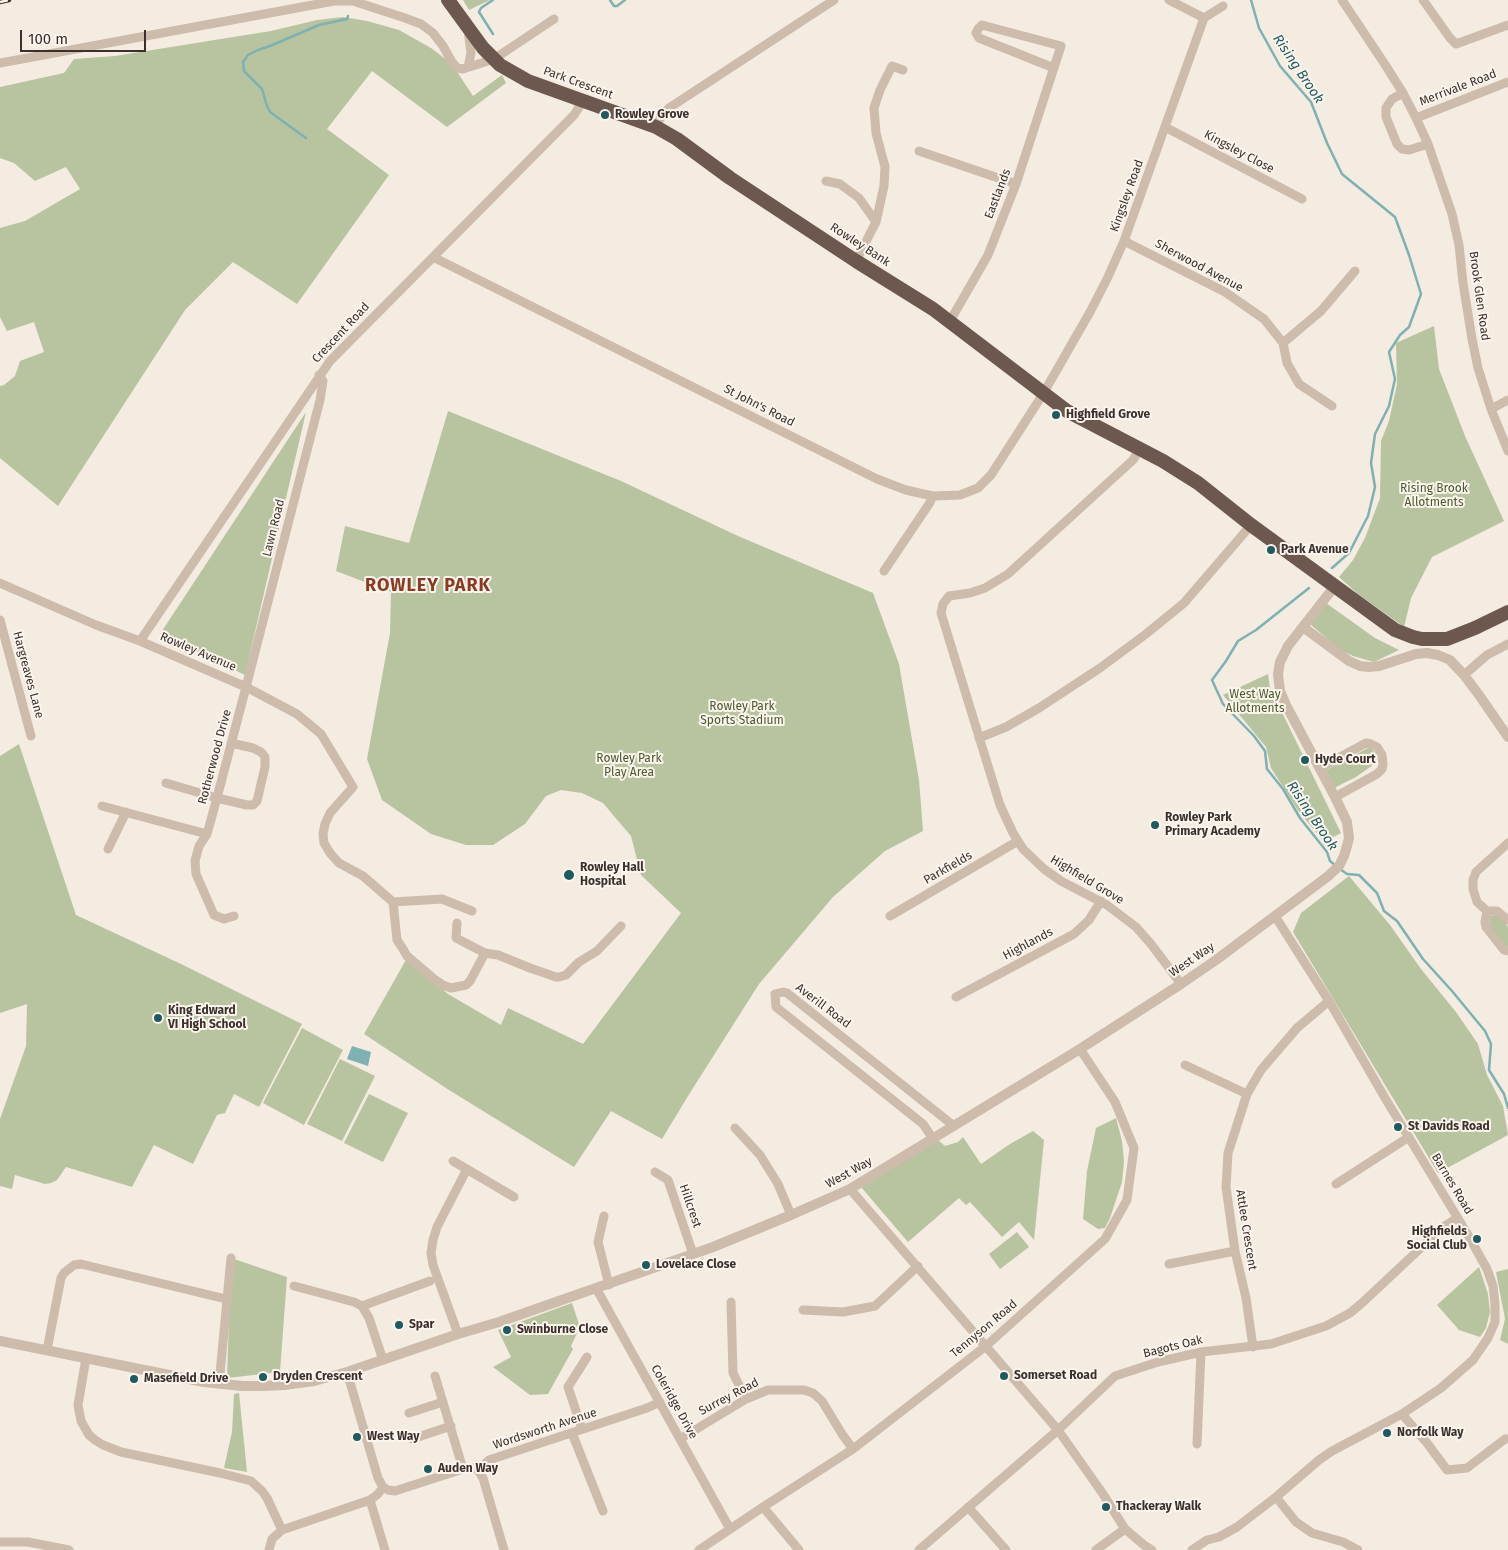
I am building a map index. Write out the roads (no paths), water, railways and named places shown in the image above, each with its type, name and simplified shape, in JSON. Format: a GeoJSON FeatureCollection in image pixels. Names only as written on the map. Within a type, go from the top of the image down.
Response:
{"type":"FeatureCollection","features":[{"type":"Feature","properties":{"kind":"highway","name":"Park Crescent"},"geometry":{"type":"LineString","coordinates":[[448,0],[467,27],[494,59],[510,72],[528,81],[656,127]]}},
{"type":"Feature","properties":{"kind":"highway","name":"Rowley Bank"},"geometry":{"type":"LineString","coordinates":[[656,127],[677,139],[730,178],[950,321],[1043,394]]}},
{"type":"Feature","properties":{"kind":"highway"},"geometry":{"type":"LineString","coordinates":[[1043,394],[1067,411],[1163,461],[1198,483],[1334,587],[1395,630],[1422,639],[1447,638],[1461,634],[1508,612]]}},
{"type":"Feature","properties":{"kind":"street"},"geometry":{"type":"LineString","coordinates":[[656,127],[669,108],[834,0]]}},
{"type":"Feature","properties":{"kind":"street"},"geometry":{"type":"LineString","coordinates":[[1169,0],[1204,18],[1223,6]]}},
{"type":"Feature","properties":{"kind":"street","name":"Brook Glen Road"},"geometry":{"type":"LineString","coordinates":[[1342,0],[1403,93],[1428,144],[1452,214],[1459,245],[1463,283],[1478,368],[1491,409],[1508,451]]}},
{"type":"Feature","properties":{"kind":"street"},"geometry":{"type":"LineString","coordinates":[[1424,0],[1456,44],[1508,25]]}},
{"type":"Feature","properties":{"kind":"street"},"geometry":{"type":"LineString","coordinates":[[0,63],[334,1],[353,1],[421,24],[433,33],[457,68],[463,68],[494,59],[554,20]]}},
{"type":"Feature","properties":{"kind":"street","name":"Kingsley Road"},"geometry":{"type":"LineString","coordinates":[[1043,394],[1094,304],[1124,241],[1204,18]]}},
{"type":"Feature","properties":{"kind":"street","name":"Eastlands"},"geometry":{"type":"LineString","coordinates":[[950,321],[988,255],[1016,184],[1054,68],[1061,46],[982,25],[978,28],[976,33],[979,38],[1054,68]]}},
{"type":"Feature","properties":{"kind":"street"},"geometry":{"type":"LineString","coordinates":[[467,27],[471,53],[468,67]]}},
{"type":"Feature","properties":{"kind":"street"},"geometry":{"type":"LineString","coordinates":[[856,261],[876,222],[884,186],[885,167],[876,133],[874,108],[880,90],[892,66],[903,70]]}},
{"type":"Feature","properties":{"kind":"street","name":"Merrivale Road"},"geometry":{"type":"LineString","coordinates":[[1416,118],[1508,82]]}},
{"type":"Feature","properties":{"kind":"street"},"geometry":{"type":"LineString","coordinates":[[1403,93],[1392,99],[1386,108],[1386,117],[1396,144],[1402,149],[1409,150],[1428,144]]}},
{"type":"Feature","properties":{"kind":"street","name":"Crescent Road"},"geometry":{"type":"LineString","coordinates":[[140,641],[330,361],[574,115],[583,101]]}},
{"type":"Feature","properties":{"kind":"street","name":"Kingsley Close"},"geometry":{"type":"LineString","coordinates":[[1165,128],[1302,199]]}},
{"type":"Feature","properties":{"kind":"street"},"geometry":{"type":"LineString","coordinates":[[919,151],[1016,184]]}},
{"type":"Feature","properties":{"kind":"street"},"geometry":{"type":"LineString","coordinates":[[826,180],[840,184],[859,198],[876,222]]}},
{"type":"Feature","properties":{"kind":"street","name":"Sherwood Avenue"},"geometry":{"type":"LineString","coordinates":[[1124,241],[1225,292],[1264,319],[1283,343],[1288,363],[1299,384],[1332,406]]}},
{"type":"Feature","properties":{"kind":"street","name":"St John's Road"},"geometry":{"type":"LineString","coordinates":[[433,257],[877,479],[906,490],[933,496],[960,495],[978,488],[1000,462],[1043,394]]}},
{"type":"Feature","properties":{"kind":"street"},"geometry":{"type":"LineString","coordinates":[[1283,343],[1321,311],[1355,271]]}},
{"type":"Feature","properties":{"kind":"street","name":"Lawn Road"},"geometry":{"type":"LineString","coordinates":[[246,687],[320,400],[323,381],[319,375]]}},
{"type":"Feature","properties":{"kind":"street"},"geometry":{"type":"LineString","coordinates":[[1491,409],[1508,400]]}},
{"type":"Feature","properties":{"kind":"street","name":"Highfield Grove"},"geometry":{"type":"LineString","coordinates":[[1140,449],[1133,460],[1008,574],[985,588],[970,593],[949,596],[942,604],[941,613],[1000,805],[1018,841],[1034,860],[1050,874],[1100,901],[1120,914],[1143,934],[1180,984]]}},
{"type":"Feature","properties":{"kind":"street"},"geometry":{"type":"LineString","coordinates":[[884,570],[933,496]]}},
{"type":"Feature","properties":{"kind":"street"},"geometry":{"type":"LineString","coordinates":[[979,738],[1006,727],[1039,708],[1100,668],[1146,634],[1184,603],[1251,525]]}},
{"type":"Feature","properties":{"kind":"street","name":"Rowley Avenue"},"geometry":{"type":"LineString","coordinates":[[0,583],[246,687],[297,714],[321,734],[353,787],[330,813],[325,824],[324,843],[339,862],[363,876],[393,902]]}},
{"type":"Feature","properties":{"kind":"street","name":"West Way"},"geometry":{"type":"LineString","coordinates":[[0,1341],[219,1384],[242,1386],[284,1385],[329,1377],[499,1322],[713,1247],[850,1189],[1080,1049],[1180,984],[1216,960],[1334,872],[1342,862],[1347,846],[1348,830],[1344,815],[1286,705],[1278,682],[1279,667],[1283,654],[1334,587]]}},
{"type":"Feature","properties":{"kind":"street","name":"Hargreaves Lane"},"geometry":{"type":"LineString","coordinates":[[0,620],[31,736]]}},
{"type":"Feature","properties":{"kind":"street"},"geometry":{"type":"LineString","coordinates":[[1303,627],[1349,661],[1360,666],[1379,666],[1416,654],[1427,653],[1450,660],[1464,674],[1480,695],[1508,737]]}},
{"type":"Feature","properties":{"kind":"street"},"geometry":{"type":"LineString","coordinates":[[1464,674],[1487,655],[1508,644]]}},
{"type":"Feature","properties":{"kind":"street","name":"Rotherwood Drive"},"geometry":{"type":"LineString","coordinates":[[234,916],[224,920],[214,915],[196,874],[196,861],[199,846],[207,834],[218,798],[246,687]]}},
{"type":"Feature","properties":{"kind":"street"},"geometry":{"type":"LineString","coordinates":[[166,783],[218,798],[253,805],[259,792],[265,768],[265,757],[261,752],[253,748],[231,743]]}},
{"type":"Feature","properties":{"kind":"street"},"geometry":{"type":"LineString","coordinates":[[1320,768],[1366,744],[1377,747],[1382,755],[1384,764],[1377,774],[1335,797]]}},
{"type":"Feature","properties":{"kind":"street"},"geometry":{"type":"LineString","coordinates":[[102,806],[207,834]]}},
{"type":"Feature","properties":{"kind":"street"},"geometry":{"type":"LineString","coordinates":[[108,849],[126,812]]}},
{"type":"Feature","properties":{"kind":"street","name":"Parkfields"},"geometry":{"type":"LineString","coordinates":[[890,916],[1018,841]]}},
{"type":"Feature","properties":{"kind":"street"},"geometry":{"type":"LineString","coordinates":[[1508,843],[1476,872],[1473,880],[1473,889],[1477,902],[1487,911],[1497,911],[1508,920]]}},
{"type":"Feature","properties":{"kind":"street"},"geometry":{"type":"LineString","coordinates":[[472,911],[442,899],[393,902],[397,940],[408,956],[443,985],[451,988],[466,985],[470,981],[485,953]]}},
{"type":"Feature","properties":{"kind":"street","name":"Highlands"},"geometry":{"type":"LineString","coordinates":[[956,997],[1074,934],[1089,920],[1100,901]]}},
{"type":"Feature","properties":{"kind":"street"},"geometry":{"type":"LineString","coordinates":[[1487,911],[1486,927],[1504,950],[1508,950]]}},
{"type":"Feature","properties":{"kind":"street","name":"Barnes Road"},"geometry":{"type":"LineString","coordinates":[[1194,1548],[1237,1527],[1332,1451],[1402,1414],[1442,1388],[1473,1360],[1493,1327],[1495,1304],[1493,1286],[1483,1260],[1329,1001],[1275,916]]}},
{"type":"Feature","properties":{"kind":"street"},"geometry":{"type":"LineString","coordinates":[[457,923],[456,938],[485,953],[498,955],[556,977],[566,975],[579,962],[597,951],[621,926]]}},
{"type":"Feature","properties":{"kind":"street","name":"Averill Road"},"geometry":{"type":"LineString","coordinates":[[933,1139],[923,1124],[776,1007],[775,994],[788,993],[954,1126]]}},
{"type":"Feature","properties":{"kind":"street","name":"Attlee Crescent"},"geometry":{"type":"LineString","coordinates":[[1253,1347],[1246,1298],[1235,1251],[1226,1187],[1228,1153],[1247,1094],[1261,1070],[1297,1028],[1329,1001]]}},
{"type":"Feature","properties":{"kind":"street","name":"Tennyson Road"},"geometry":{"type":"LineString","coordinates":[[698,1550],[853,1449],[986,1346],[1105,1239],[1127,1200],[1134,1148],[1115,1102],[1080,1049]]}},
{"type":"Feature","properties":{"kind":"street"},"geometry":{"type":"LineString","coordinates":[[1185,1065],[1247,1094]]}},
{"type":"Feature","properties":{"kind":"street"},"geometry":{"type":"LineString","coordinates":[[736,1128],[760,1155],[778,1184],[791,1215]]}},
{"type":"Feature","properties":{"kind":"street"},"geometry":{"type":"LineString","coordinates":[[1336,1184],[1409,1137]]}},
{"type":"Feature","properties":{"kind":"street"},"geometry":{"type":"LineString","coordinates":[[453,1160],[514,1197]]}},
{"type":"Feature","properties":{"kind":"street"},"geometry":{"type":"LineString","coordinates":[[458,1334],[433,1265],[431,1253],[437,1227],[467,1169]]}},
{"type":"Feature","properties":{"kind":"street","name":"Hillcrest"},"geometry":{"type":"LineString","coordinates":[[656,1172],[668,1180],[693,1254]]}},
{"type":"Feature","properties":{"kind":"street"},"geometry":{"type":"LineString","coordinates":[[850,1189],[1058,1430],[1125,1529],[1144,1546],[1152,1550]]}},
{"type":"Feature","properties":{"kind":"street"},"geometry":{"type":"LineString","coordinates":[[604,1216],[598,1242],[609,1284]]}},
{"type":"Feature","properties":{"kind":"street","name":"Bagots Oak"},"geometry":{"type":"LineString","coordinates":[[919,1550],[1058,1430],[1115,1376],[1158,1362],[1201,1352],[1270,1344],[1326,1326],[1350,1313],[1442,1228],[1457,1218]]}},
{"type":"Feature","properties":{"kind":"street"},"geometry":{"type":"LineString","coordinates":[[1169,1264],[1235,1251]]}},
{"type":"Feature","properties":{"kind":"street"},"geometry":{"type":"LineString","coordinates":[[219,1384],[230,1258]]}},
{"type":"Feature","properties":{"kind":"street"},"geometry":{"type":"LineString","coordinates":[[47,1350],[61,1278],[64,1272],[74,1265],[81,1264],[226,1299]]}},
{"type":"Feature","properties":{"kind":"street"},"geometry":{"type":"LineString","coordinates":[[803,1310],[843,1312],[875,1306],[918,1266]]}},
{"type":"Feature","properties":{"kind":"street"},"geometry":{"type":"LineString","coordinates":[[362,1306],[430,1281]]}},
{"type":"Feature","properties":{"kind":"street"},"geometry":{"type":"LineString","coordinates":[[294,1286],[354,1302],[362,1306],[369,1318],[383,1360]]}},
{"type":"Feature","properties":{"kind":"street","name":"Coleridge Drive"},"geometry":{"type":"LineString","coordinates":[[596,1288],[730,1529]]}},
{"type":"Feature","properties":{"kind":"street"},"geometry":{"type":"LineString","coordinates":[[731,1302],[733,1373],[746,1399]]}},
{"type":"Feature","properties":{"kind":"street"},"geometry":{"type":"LineString","coordinates":[[1197,1444],[1201,1352]]}},
{"type":"Feature","properties":{"kind":"street"},"geometry":{"type":"LineString","coordinates":[[582,1430],[568,1387],[587,1357]]}},
{"type":"Feature","properties":{"kind":"street"},"geometry":{"type":"LineString","coordinates":[[86,1358],[78,1405],[81,1420],[89,1435],[103,1445],[121,1452],[251,1481],[267,1498],[282,1530]]}},
{"type":"Feature","properties":{"kind":"street"},"geometry":{"type":"LineString","coordinates":[[348,1372],[378,1478],[383,1488],[395,1491],[463,1469],[473,1468],[478,1470],[504,1550]]}},
{"type":"Feature","properties":{"kind":"street"},"geometry":{"type":"LineString","coordinates":[[436,1376],[463,1469]]}},
{"type":"Feature","properties":{"kind":"street","name":"Surrey Road"},"geometry":{"type":"LineString","coordinates":[[680,1438],[746,1399],[768,1390],[804,1390],[813,1393],[822,1401],[853,1449]]}},
{"type":"Feature","properties":{"kind":"street"},"geometry":{"type":"LineString","coordinates":[[409,1413],[443,1402]]}},
{"type":"Feature","properties":{"kind":"street","name":"Wordsworth Avenue"},"geometry":{"type":"LineString","coordinates":[[478,1470],[489,1460],[647,1408],[660,1402]]}},
{"type":"Feature","properties":{"kind":"street"},"geometry":{"type":"LineString","coordinates":[[1402,1414],[1447,1470],[1467,1468],[1504,1439],[1508,1439]]}},
{"type":"Feature","properties":{"kind":"street"},"geometry":{"type":"LineString","coordinates":[[412,1439],[451,1426]]}},
{"type":"Feature","properties":{"kind":"street"},"geometry":{"type":"LineString","coordinates":[[572,1433],[604,1511]]}},
{"type":"Feature","properties":{"kind":"street"},"geometry":{"type":"LineString","coordinates":[[269,1550],[272,1539],[282,1530],[370,1500],[383,1488]]}},
{"type":"Feature","properties":{"kind":"street"},"geometry":{"type":"LineString","coordinates":[[1276,1497],[1296,1522],[1312,1533],[1342,1542],[1358,1550]]}},
{"type":"Feature","properties":{"kind":"street"},"geometry":{"type":"LineString","coordinates":[[370,1500],[385,1550]]}},
{"type":"Feature","properties":{"kind":"street"},"geometry":{"type":"LineString","coordinates":[[763,1507],[800,1550]]}},
{"type":"Feature","properties":{"kind":"street"},"geometry":{"type":"LineString","coordinates":[[968,1507],[1006,1550]]}},
{"type":"Feature","properties":{"kind":"street"},"geometry":{"type":"LineString","coordinates":[[1096,1550],[1125,1529]]}},
{"type":"Feature","properties":{"kind":"street"},"geometry":{"type":"LineString","coordinates":[[0,1542],[28,1542],[69,1550]]}},
{"type":"Feature","properties":{"kind":"water"},"geometry":{"type":"Polygon","coordinates":[[[352,1046],[371,1052],[368,1066],[347,1059],[352,1046]]]}},
{"type":"Feature","properties":{"kind":"waterway"},"geometry":{"type":"LineString","coordinates":[[493,0],[481,8],[479,12],[493,34]]}},
{"type":"Feature","properties":{"kind":"waterway"},"geometry":{"type":"LineString","coordinates":[[610,0],[614,6],[625,0]]}},
{"type":"Feature","properties":{"kind":"waterway","name":"Rising Brook"},"geometry":{"type":"LineString","coordinates":[[1251,0],[1259,28],[1280,66],[1311,102],[1327,143],[1342,174],[1395,217],[1421,294],[1409,327],[1400,335],[1389,352],[1395,379],[1389,406],[1375,434],[1371,463],[1375,487],[1368,516],[1349,553],[1332,568]]}},
{"type":"Feature","properties":{"kind":"waterway"},"geometry":{"type":"LineString","coordinates":[[306,138],[270,112],[262,89],[244,71],[243,62],[248,55],[258,50],[319,25],[347,19],[348,16]]}},
{"type":"Feature","properties":{"kind":"waterway","name":"Rising Brook"},"geometry":{"type":"LineString","coordinates":[[1309,588],[1256,630],[1238,641],[1212,680],[1223,704],[1254,736],[1265,751],[1267,769],[1283,789],[1300,818],[1327,852],[1330,861],[1336,866]]}},
{"type":"Feature","properties":{"kind":"waterway","name":"Rising Brook"},"geometry":{"type":"LineString","coordinates":[[1340,869],[1347,874],[1359,875],[1377,893],[1384,911],[1397,921],[1423,959],[1485,1031],[1491,1044],[1489,1070],[1504,1094],[1508,1108]]}},
{"type":"Feature","properties":{"kind":"railway"},"geometry":{"type":"LineString","coordinates":[[0,2],[9,0]]}},
{"type":"Feature","properties":{"kind":"place","name":"Rowley Grove"},"geometry":{"type":"Point","coordinates":[605,115]}},
{"type":"Feature","properties":{"kind":"place","name":"Highfield Grove"},"geometry":{"type":"Point","coordinates":[1056,415]}},
{"type":"Feature","properties":{"kind":"place","name":"Park Avenue"},"geometry":{"type":"Point","coordinates":[1271,550]}},
{"type":"Feature","properties":{"kind":"place","name":"Hyde Court"},"geometry":{"type":"Point","coordinates":[1305,760]}},
{"type":"Feature","properties":{"kind":"place","name":"Rowley Park Primary Academy"},"geometry":{"type":"Point","coordinates":[1155,825]}},
{"type":"Feature","properties":{"kind":"place","name":"Rowley Hall Hospital"},"geometry":{"type":"Point","coordinates":[569,875]}},
{"type":"Feature","properties":{"kind":"place","name":"King Edward VI High School"},"geometry":{"type":"Point","coordinates":[158,1018]}},
{"type":"Feature","properties":{"kind":"place","name":"St Davids Road"},"geometry":{"type":"Point","coordinates":[1398,1127]}},
{"type":"Feature","properties":{"kind":"place","name":"Highfields Social Club"},"geometry":{"type":"Point","coordinates":[1477,1239]}},
{"type":"Feature","properties":{"kind":"place","name":"Lovelace Close"},"geometry":{"type":"Point","coordinates":[646,1265]}},
{"type":"Feature","properties":{"kind":"place","name":"Spar"},"geometry":{"type":"Point","coordinates":[399,1325]}},
{"type":"Feature","properties":{"kind":"place","name":"Swinburne Close"},"geometry":{"type":"Point","coordinates":[507,1330]}},
{"type":"Feature","properties":{"kind":"place","name":"Somerset Road"},"geometry":{"type":"Point","coordinates":[1004,1376]}},
{"type":"Feature","properties":{"kind":"place","name":"Dryden Crescent"},"geometry":{"type":"Point","coordinates":[263,1377]}},
{"type":"Feature","properties":{"kind":"place","name":"Masefield Drive"},"geometry":{"type":"Point","coordinates":[134,1379]}},
{"type":"Feature","properties":{"kind":"place","name":"Norfolk Way"},"geometry":{"type":"Point","coordinates":[1387,1433]}},
{"type":"Feature","properties":{"kind":"place","name":"West Way"},"geometry":{"type":"Point","coordinates":[357,1437]}},
{"type":"Feature","properties":{"kind":"place","name":"Auden Way"},"geometry":{"type":"Point","coordinates":[428,1469]}},
{"type":"Feature","properties":{"kind":"place","name":"Thackeray Walk"},"geometry":{"type":"Point","coordinates":[1106,1507]}},
{"type":"Feature","properties":{"kind":"district","name":"ROWLEY PARK"},"geometry":{"type":"Point","coordinates":[428,586]}},
{"type":"Feature","properties":{"kind":"park label","name":"Rising Brook Allotments"},"geometry":{"type":"Point","coordinates":[1434,496]}},
{"type":"Feature","properties":{"kind":"park label","name":"West Way Allotments"},"geometry":{"type":"Point","coordinates":[1255,702]}},
{"type":"Feature","properties":{"kind":"park label","name":"Rowley Park Sports Stadium"},"geometry":{"type":"Point","coordinates":[742,714]}},
{"type":"Feature","properties":{"kind":"park label","name":"Rowley Park Play Area"},"geometry":{"type":"Point","coordinates":[629,766]}}]}
